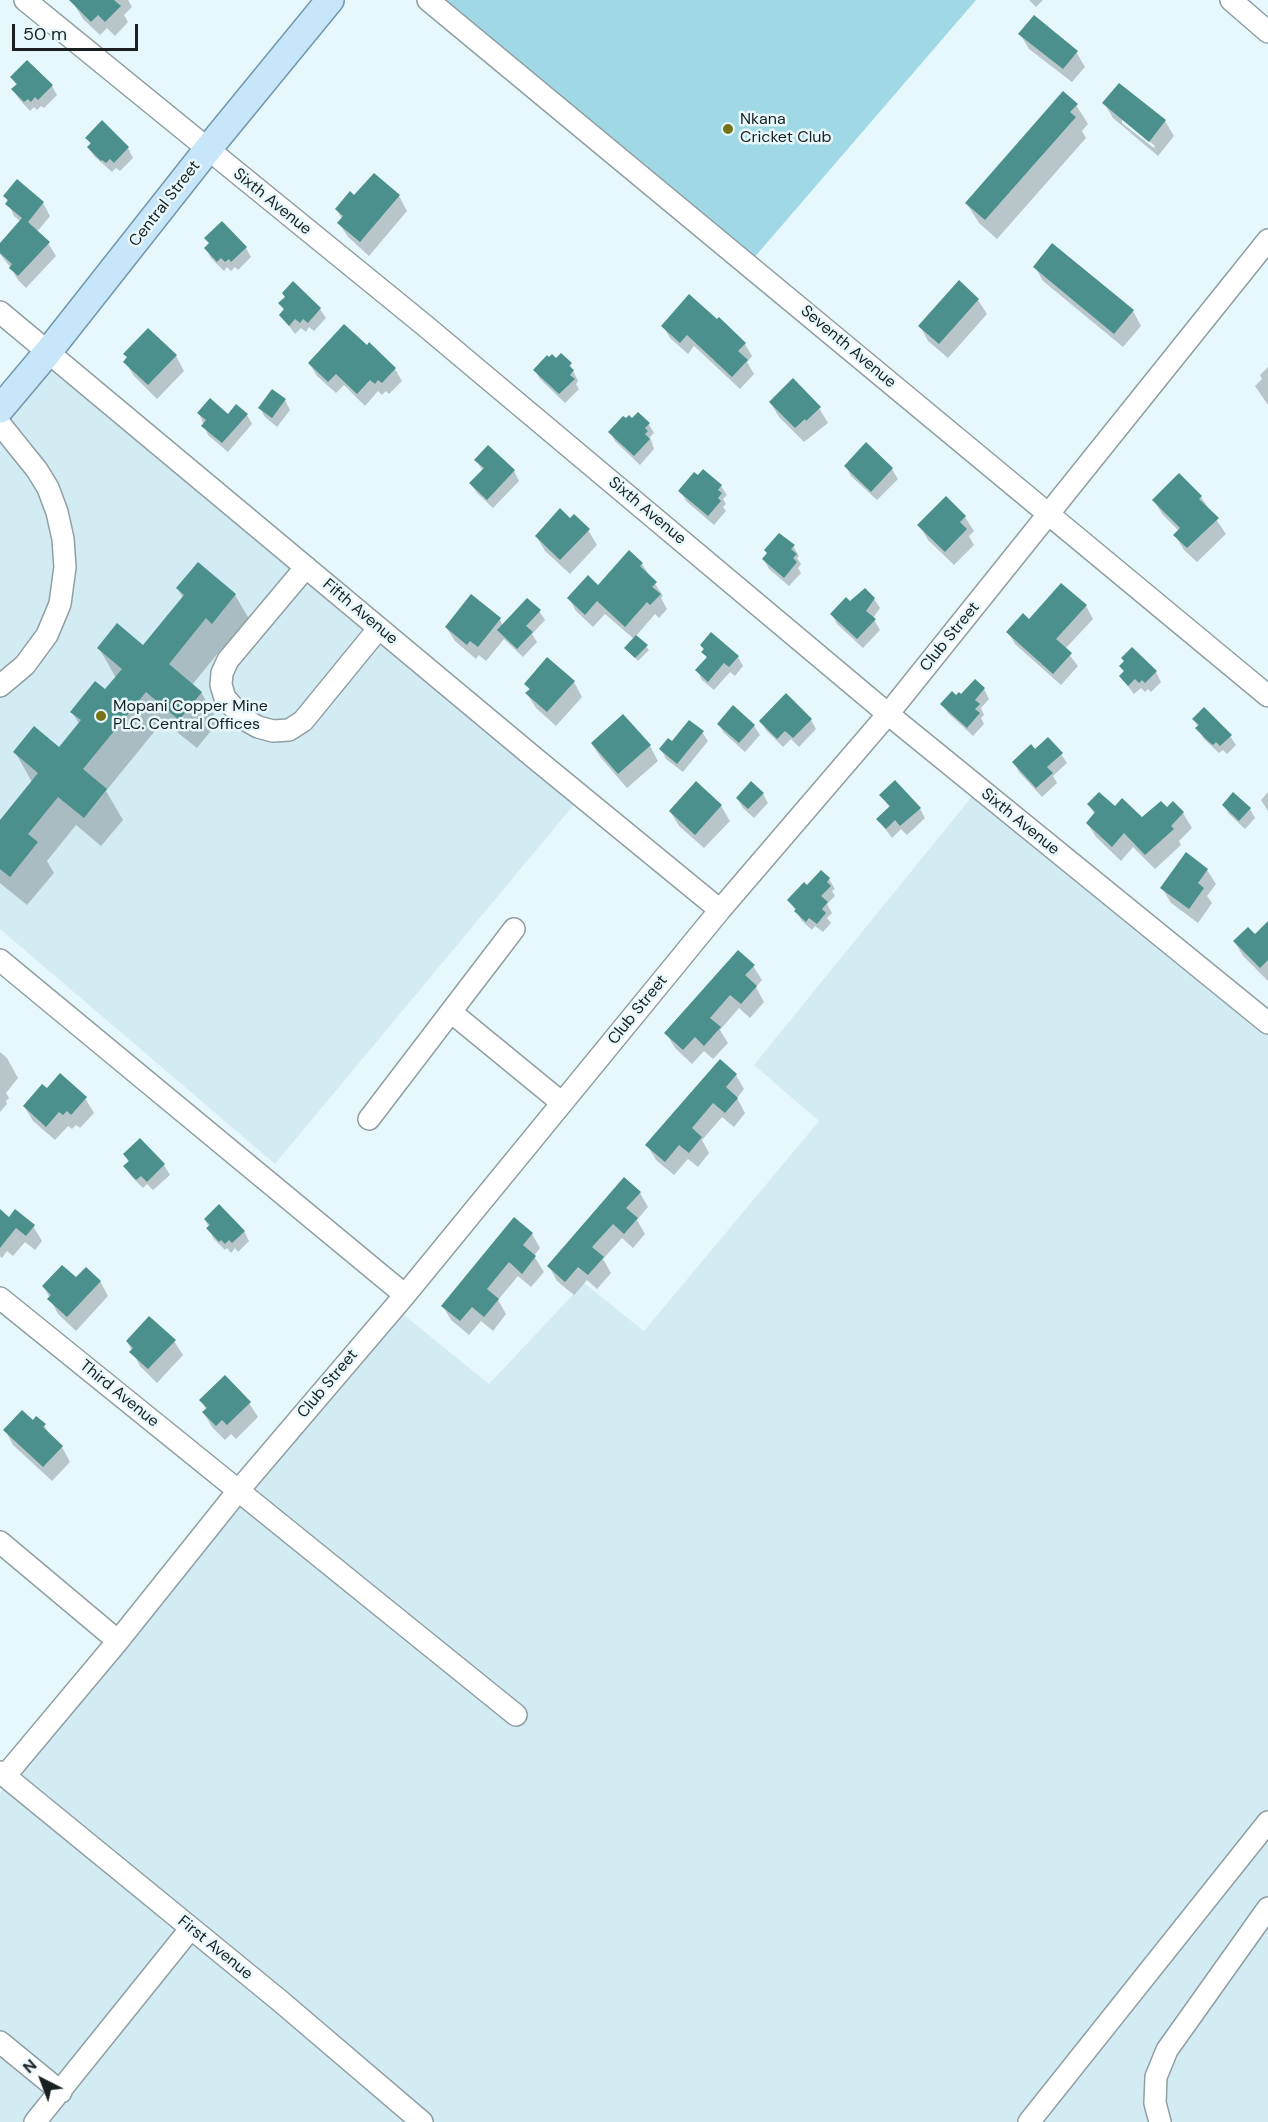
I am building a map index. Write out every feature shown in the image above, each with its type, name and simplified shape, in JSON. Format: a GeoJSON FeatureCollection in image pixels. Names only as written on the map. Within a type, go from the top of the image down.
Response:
{"type":"FeatureCollection","features":[{"type":"Feature","properties":{"kind":"main road","name":"Central Street"},"geometry":{"type":"LineString","coordinates":[[0,409],[330,0]]}},
{"type":"Feature","properties":{"kind":"street","name":"Sixth Avenue"},"geometry":{"type":"LineString","coordinates":[[25,0],[496,386],[888,714],[1268,1023]]}},
{"type":"Feature","properties":{"kind":"street","name":"Seventh Avenue"},"geometry":{"type":"LineString","coordinates":[[428,0],[1268,696]]}},
{"type":"Feature","properties":{"kind":"street"},"geometry":{"type":"LineString","coordinates":[[1231,0],[1268,32]]}},
{"type":"Feature","properties":{"kind":"street","name":"Club Street"},"geometry":{"type":"LineString","coordinates":[[2,1774],[118,1641],[238,1491],[405,1295],[720,910],[888,714],[1268,240]]}},
{"type":"Feature","properties":{"kind":"street","name":"Fifth Avenue"},"geometry":{"type":"LineString","coordinates":[[0,312],[720,910]]}},
{"type":"Feature","properties":{"kind":"street"},"geometry":{"type":"LineString","coordinates":[[0,424],[37,470],[48,488],[57,512],[63,539],[65,567],[60,604],[47,634],[26,665],[0,687]]}},
{"type":"Feature","properties":{"kind":"street"},"geometry":{"type":"LineString","coordinates":[[306,567],[228,660],[222,673],[221,685],[225,698],[244,719],[258,727],[273,731],[289,730],[303,721],[379,628]]}},
{"type":"Feature","properties":{"kind":"street"},"geometry":{"type":"LineString","coordinates":[[369,1119],[513,929]]}},
{"type":"Feature","properties":{"kind":"street"},"geometry":{"type":"LineString","coordinates":[[0,960],[405,1295]]}},
{"type":"Feature","properties":{"kind":"street"},"geometry":{"type":"LineString","coordinates":[[451,1012],[562,1103]]}},
{"type":"Feature","properties":{"kind":"street","name":"Third Avenue"},"geometry":{"type":"LineString","coordinates":[[0,1298],[516,1715]]}},
{"type":"Feature","properties":{"kind":"street"},"geometry":{"type":"LineString","coordinates":[[0,1542],[118,1641]]}},
{"type":"Feature","properties":{"kind":"street","name":"First Avenue"},"geometry":{"type":"LineString","coordinates":[[2,1774],[279,2000],[422,2122]]}},
{"type":"Feature","properties":{"kind":"street"},"geometry":{"type":"LineString","coordinates":[[1029,2122],[1268,1822]]}},
{"type":"Feature","properties":{"kind":"street"},"geometry":{"type":"LineString","coordinates":[[1160,2122],[1155,2103],[1156,2077],[1167,2050],[1268,1908]]}},
{"type":"Feature","properties":{"kind":"street"},"geometry":{"type":"LineString","coordinates":[[35,2122],[191,1928]]}},
{"type":"Feature","properties":{"kind":"street"},"geometry":{"type":"LineString","coordinates":[[0,2042],[61,2092]]}},
{"type":"Feature","properties":{"kind":"shaded area","name":"Nkana Cricket Club"},"geometry":{"type":"Polygon","coordinates":[[[431,0],[976,0],[753,259],[431,0]]]}},
{"type":"Feature","properties":{"kind":"shaded area"},"geometry":{"type":"Polygon","coordinates":[[[54,364],[577,801],[275,1164],[0,929],[0,431],[54,364]]]}},
{"type":"Feature","properties":{"kind":"shaded area"},"geometry":{"type":"Polygon","coordinates":[[[978,789],[1268,1024],[1268,2122],[0,2122],[0,1793],[399,1311],[489,1384],[584,1283],[644,1331],[819,1121],[754,1065],[978,789]]]}},
{"type":"Feature","properties":{"kind":"building"},"geometry":{"type":"Polygon","coordinates":[[[69,0],[114,0],[121,6],[105,22],[98,15],[91,22],[69,0]]]}},
{"type":"Feature","properties":{"kind":"building"},"geometry":{"type":"Polygon","coordinates":[[[1034,15],[1078,51],[1063,69],[1018,34],[1034,15]]]}},
{"type":"Feature","properties":{"kind":"building"},"geometry":{"type":"Polygon","coordinates":[[[27,60],[53,85],[38,100],[35,97],[31,102],[28,99],[24,102],[11,89],[17,84],[10,77],[27,60]]]}},
{"type":"Feature","properties":{"kind":"building"},"geometry":{"type":"Polygon","coordinates":[[[1119,83],[1166,120],[1149,142],[1102,103],[1119,83]]]}},
{"type":"Feature","properties":{"kind":"building"},"geometry":{"type":"Polygon","coordinates":[[[1063,91],[1078,104],[1070,112],[1076,117],[985,220],[965,203],[1063,91]]]}},
{"type":"Feature","properties":{"kind":"building"},"geometry":{"type":"Polygon","coordinates":[[[102,120],[129,147],[114,163],[110,159],[106,163],[101,161],[87,147],[91,143],[85,138],[102,120]]]}},
{"type":"Feature","properties":{"kind":"building"},"geometry":{"type":"Polygon","coordinates":[[[374,173],[400,195],[360,242],[337,223],[343,216],[335,209],[350,191],[354,195],[374,173]]]}},
{"type":"Feature","properties":{"kind":"building"},"geometry":{"type":"Polygon","coordinates":[[[17,179],[44,202],[28,222],[50,242],[18,276],[9,268],[12,264],[0,253],[0,243],[22,218],[5,204],[8,200],[3,196],[17,179]]]}},
{"type":"Feature","properties":{"kind":"building"},"geometry":{"type":"Polygon","coordinates":[[[222,221],[247,247],[231,262],[229,259],[225,262],[221,258],[217,262],[204,248],[209,243],[204,238],[222,221]]]}},
{"type":"Feature","properties":{"kind":"building"},"geometry":{"type":"Polygon","coordinates":[[[1052,243],[1134,310],[1114,334],[1033,267],[1052,243]]]}},
{"type":"Feature","properties":{"kind":"building"},"geometry":{"type":"Polygon","coordinates":[[[959,280],[979,299],[939,344],[918,326],[959,280]]]}},
{"type":"Feature","properties":{"kind":"building"},"geometry":{"type":"Polygon","coordinates":[[[293,281],[321,308],[308,323],[303,319],[300,323],[295,319],[289,326],[279,315],[284,309],[278,303],[285,297],[282,293],[293,281]]]}},
{"type":"Feature","properties":{"kind":"building"},"geometry":{"type":"Polygon","coordinates":[[[689,294],[717,319],[719,317],[746,343],[738,351],[748,360],[732,377],[687,335],[680,343],[661,326],[689,294]]]}},
{"type":"Feature","properties":{"kind":"building"},"geometry":{"type":"Polygon","coordinates":[[[344,324],[367,345],[369,342],[396,368],[382,383],[378,380],[375,384],[370,380],[357,394],[336,374],[328,382],[308,363],[344,324]]]}},
{"type":"Feature","properties":{"kind":"building"},"geometry":{"type":"Polygon","coordinates":[[[148,328],[177,355],[148,385],[123,362],[127,357],[123,354],[148,328]]]}},
{"type":"Feature","properties":{"kind":"building"},"geometry":{"type":"Polygon","coordinates":[[[561,353],[572,363],[569,366],[574,370],[570,375],[575,379],[559,394],[533,370],[547,355],[549,357],[552,354],[556,358],[561,353]]]}},
{"type":"Feature","properties":{"kind":"building"},"geometry":{"type":"Polygon","coordinates":[[[793,378],[821,407],[795,428],[769,402],[793,378]]]}},
{"type":"Feature","properties":{"kind":"building"},"geometry":{"type":"Polygon","coordinates":[[[272,389],[286,399],[272,418],[258,408],[272,389]]]}},
{"type":"Feature","properties":{"kind":"building"},"geometry":{"type":"Polygon","coordinates":[[[210,398],[228,414],[236,404],[248,414],[222,443],[201,426],[206,420],[197,413],[210,398]]]}},
{"type":"Feature","properties":{"kind":"building"},"geometry":{"type":"Polygon","coordinates":[[[638,412],[650,423],[645,428],[648,431],[645,434],[650,439],[634,456],[608,432],[623,416],[626,418],[629,415],[632,418],[638,412]]]}},
{"type":"Feature","properties":{"kind":"building"},"geometry":{"type":"Polygon","coordinates":[[[866,442],[893,468],[871,492],[844,466],[866,442]]]}},
{"type":"Feature","properties":{"kind":"building"},"geometry":{"type":"Polygon","coordinates":[[[488,445],[515,470],[487,500],[469,483],[484,468],[474,460],[488,445]]]}},
{"type":"Feature","properties":{"kind":"building"},"geometry":{"type":"Polygon","coordinates":[[[703,469],[722,485],[718,490],[722,493],[718,498],[721,501],[708,516],[678,491],[694,472],[698,475],[703,469]]]}},
{"type":"Feature","properties":{"kind":"building"},"geometry":{"type":"Polygon","coordinates":[[[1179,473],[1202,496],[1199,499],[1219,518],[1187,548],[1173,535],[1180,528],[1152,500],[1179,473]]]}},
{"type":"Feature","properties":{"kind":"building"},"geometry":{"type":"Polygon","coordinates":[[[946,496],[966,516],[960,522],[967,529],[945,552],[917,525],[946,496]]]}},
{"type":"Feature","properties":{"kind":"building"},"geometry":{"type":"Polygon","coordinates":[[[560,508],[570,518],[574,514],[590,529],[560,560],[535,536],[560,508]]]}},
{"type":"Feature","properties":{"kind":"building"},"geometry":{"type":"Polygon","coordinates":[[[779,533],[795,545],[791,549],[797,554],[793,558],[797,562],[784,578],[762,559],[767,553],[764,550],[779,533]]]}},
{"type":"Feature","properties":{"kind":"building"},"geometry":{"type":"Polygon","coordinates":[[[629,550],[643,563],[640,566],[657,582],[652,587],[661,594],[650,605],[647,602],[625,627],[597,601],[585,615],[567,598],[588,575],[598,585],[629,550]]]}},
{"type":"Feature","properties":{"kind":"building","name":"Mopani Copper Mine PLC. Central Offices"},"geometry":{"type":"Polygon","coordinates":[[[198,562],[236,594],[212,624],[206,618],[169,664],[202,692],[179,720],[146,692],[83,769],[107,789],[84,818],[58,797],[28,834],[38,842],[10,877],[0,869],[0,820],[38,773],[13,752],[34,726],[59,747],[81,720],[70,712],[95,681],[105,689],[122,669],[97,648],[117,623],[143,645],[184,595],[176,588],[198,562]]]}},
{"type":"Feature","properties":{"kind":"building"},"geometry":{"type":"Polygon","coordinates":[[[1061,583],[1087,605],[1056,639],[1072,653],[1053,674],[1006,632],[1023,613],[1029,619],[1061,583]]]}},
{"type":"Feature","properties":{"kind":"building"},"geometry":{"type":"Polygon","coordinates":[[[865,588],[875,598],[866,611],[876,619],[857,639],[830,614],[846,597],[850,601],[865,588]]]}},
{"type":"Feature","properties":{"kind":"building"},"geometry":{"type":"Polygon","coordinates":[[[471,594],[501,618],[478,647],[470,641],[467,645],[445,627],[471,594]]]}},
{"type":"Feature","properties":{"kind":"building"},"geometry":{"type":"Polygon","coordinates":[[[527,598],[541,610],[526,626],[533,632],[517,649],[497,630],[527,598]]]}},
{"type":"Feature","properties":{"kind":"building"},"geometry":{"type":"Polygon","coordinates":[[[711,632],[739,656],[729,667],[724,663],[708,682],[695,670],[707,657],[701,652],[704,649],[700,645],[711,632]]]}},
{"type":"Feature","properties":{"kind":"building"},"geometry":{"type":"Polygon","coordinates":[[[636,635],[648,645],[635,658],[624,648],[636,635]]]}},
{"type":"Feature","properties":{"kind":"building"},"geometry":{"type":"Polygon","coordinates":[[[1132,647],[1157,671],[1145,683],[1142,680],[1139,683],[1135,679],[1128,686],[1119,676],[1124,671],[1119,666],[1124,661],[1121,658],[1132,647]]]}},
{"type":"Feature","properties":{"kind":"building"},"geometry":{"type":"Polygon","coordinates":[[[547,657],[575,681],[547,712],[525,693],[530,689],[524,684],[547,657]]]}},
{"type":"Feature","properties":{"kind":"building"},"geometry":{"type":"Polygon","coordinates":[[[975,679],[985,688],[975,700],[980,704],[975,709],[980,713],[967,728],[940,704],[952,691],[956,695],[959,692],[961,694],[975,679]]]}},
{"type":"Feature","properties":{"kind":"building"},"geometry":{"type":"Polygon","coordinates":[[[786,693],[812,719],[793,738],[785,731],[777,739],[759,721],[786,693]]]}},
{"type":"Feature","properties":{"kind":"building"},"geometry":{"type":"Polygon","coordinates":[[[733,705],[755,725],[739,743],[717,724],[733,705]]]}},
{"type":"Feature","properties":{"kind":"building"},"geometry":{"type":"Polygon","coordinates":[[[1204,707],[1232,735],[1220,746],[1216,742],[1213,745],[1195,728],[1199,725],[1192,719],[1204,707]]]}},
{"type":"Feature","properties":{"kind":"building"},"geometry":{"type":"Polygon","coordinates":[[[623,714],[651,745],[618,774],[591,743],[623,714]]]}},
{"type":"Feature","properties":{"kind":"building"},"geometry":{"type":"Polygon","coordinates":[[[689,720],[704,731],[677,764],[659,749],[668,738],[672,741],[689,720]]]}},
{"type":"Feature","properties":{"kind":"building"},"geometry":{"type":"Polygon","coordinates":[[[1048,737],[1063,753],[1047,767],[1053,773],[1036,788],[1012,762],[1031,744],[1035,749],[1048,737]]]}},
{"type":"Feature","properties":{"kind":"building"},"geometry":{"type":"Polygon","coordinates":[[[895,780],[921,808],[900,826],[895,820],[886,829],[876,819],[890,806],[879,795],[895,780]]]}},
{"type":"Feature","properties":{"kind":"building"},"geometry":{"type":"Polygon","coordinates":[[[696,781],[722,805],[695,835],[669,811],[696,781]]]}},
{"type":"Feature","properties":{"kind":"building"},"geometry":{"type":"Polygon","coordinates":[[[751,781],[764,793],[748,809],[736,798],[751,781]]]}},
{"type":"Feature","properties":{"kind":"building"},"geometry":{"type":"Polygon","coordinates":[[[1099,792],[1115,806],[1122,798],[1142,817],[1161,801],[1167,807],[1173,801],[1184,812],[1171,826],[1174,829],[1145,855],[1124,833],[1112,847],[1086,823],[1095,812],[1087,804],[1099,792]]]}},
{"type":"Feature","properties":{"kind":"building"},"geometry":{"type":"Polygon","coordinates":[[[1233,792],[1251,808],[1239,821],[1222,805],[1233,792]]]}},
{"type":"Feature","properties":{"kind":"building"},"geometry":{"type":"Polygon","coordinates":[[[1186,852],[1208,869],[1198,883],[1204,888],[1189,909],[1160,888],[1186,852]]]}},
{"type":"Feature","properties":{"kind":"building"},"geometry":{"type":"Polygon","coordinates":[[[821,870],[830,878],[827,882],[831,886],[821,896],[828,902],[822,909],[826,913],[817,924],[809,918],[806,922],[794,911],[796,909],[787,900],[804,882],[807,885],[821,870]]]}},
{"type":"Feature","properties":{"kind":"building"},"geometry":{"type":"Polygon","coordinates":[[[1268,921],[1268,960],[1260,968],[1233,941],[1248,927],[1255,934],[1268,921]]]}},
{"type":"Feature","properties":{"kind":"building"},"geometry":{"type":"Polygon","coordinates":[[[738,950],[755,965],[745,975],[757,986],[741,1004],[730,995],[710,1018],[721,1027],[704,1046],[695,1037],[683,1050],[664,1033],[738,950]]]}},
{"type":"Feature","properties":{"kind":"building"},"geometry":{"type":"Polygon","coordinates":[[[720,1059],[737,1074],[726,1087],[738,1098],[725,1113],[713,1103],[692,1128],[702,1137],[689,1153],[679,1145],[665,1162],[645,1145],[720,1059]]]}},
{"type":"Feature","properties":{"kind":"building"},"geometry":{"type":"Polygon","coordinates":[[[60,1073],[87,1097],[71,1115],[67,1111],[63,1115],[59,1112],[46,1127],[23,1106],[42,1084],[47,1088],[60,1073]]]}},
{"type":"Feature","properties":{"kind":"building"},"geometry":{"type":"Polygon","coordinates":[[[140,1138],[165,1164],[147,1182],[141,1176],[136,1180],[123,1166],[129,1161],[123,1154],[140,1138]]]}},
{"type":"Feature","properties":{"kind":"building"},"geometry":{"type":"Polygon","coordinates":[[[624,1177],[641,1192],[626,1208],[638,1218],[624,1234],[613,1224],[592,1247],[604,1257],[588,1275],[578,1267],[565,1282],[547,1266],[624,1177]]]}},
{"type":"Feature","properties":{"kind":"building"},"geometry":{"type":"Polygon","coordinates":[[[219,1204],[245,1231],[232,1243],[229,1240],[225,1244],[221,1240],[219,1242],[206,1228],[210,1225],[204,1219],[219,1204]]]}},
{"type":"Feature","properties":{"kind":"building"},"geometry":{"type":"Polygon","coordinates":[[[0,1209],[9,1217],[15,1209],[35,1225],[26,1236],[16,1228],[0,1248],[0,1209]]]}},
{"type":"Feature","properties":{"kind":"building"},"geometry":{"type":"Polygon","coordinates":[[[514,1217],[533,1233],[523,1245],[536,1256],[522,1274],[509,1262],[487,1289],[499,1299],[484,1317],[472,1307],[460,1321],[441,1306],[514,1217]]]}},
{"type":"Feature","properties":{"kind":"building"},"geometry":{"type":"Polygon","coordinates":[[[62,1265],[76,1277],[86,1267],[101,1281],[67,1317],[47,1299],[51,1295],[42,1286],[62,1265]]]}},
{"type":"Feature","properties":{"kind":"building"},"geometry":{"type":"Polygon","coordinates":[[[149,1316],[176,1340],[148,1369],[129,1352],[133,1348],[126,1341],[149,1316]]]}},
{"type":"Feature","properties":{"kind":"building"},"geometry":{"type":"Polygon","coordinates":[[[225,1375],[251,1402],[227,1425],[222,1420],[216,1426],[202,1412],[207,1408],[199,1400],[225,1375]]]}},
{"type":"Feature","properties":{"kind":"building"},"geometry":{"type":"Polygon","coordinates":[[[22,1410],[33,1420],[36,1416],[46,1424],[43,1427],[63,1446],[43,1467],[3,1430],[22,1410]]]}},
{"type":"Feature","properties":{"kind":"place","name":"Nkana Cricket Club"},"geometry":{"type":"Point","coordinates":[728,129]}},
{"type":"Feature","properties":{"kind":"place","name":"Mopani Copper Mine PLC. Central Offices"},"geometry":{"type":"Point","coordinates":[101,716]}}]}
